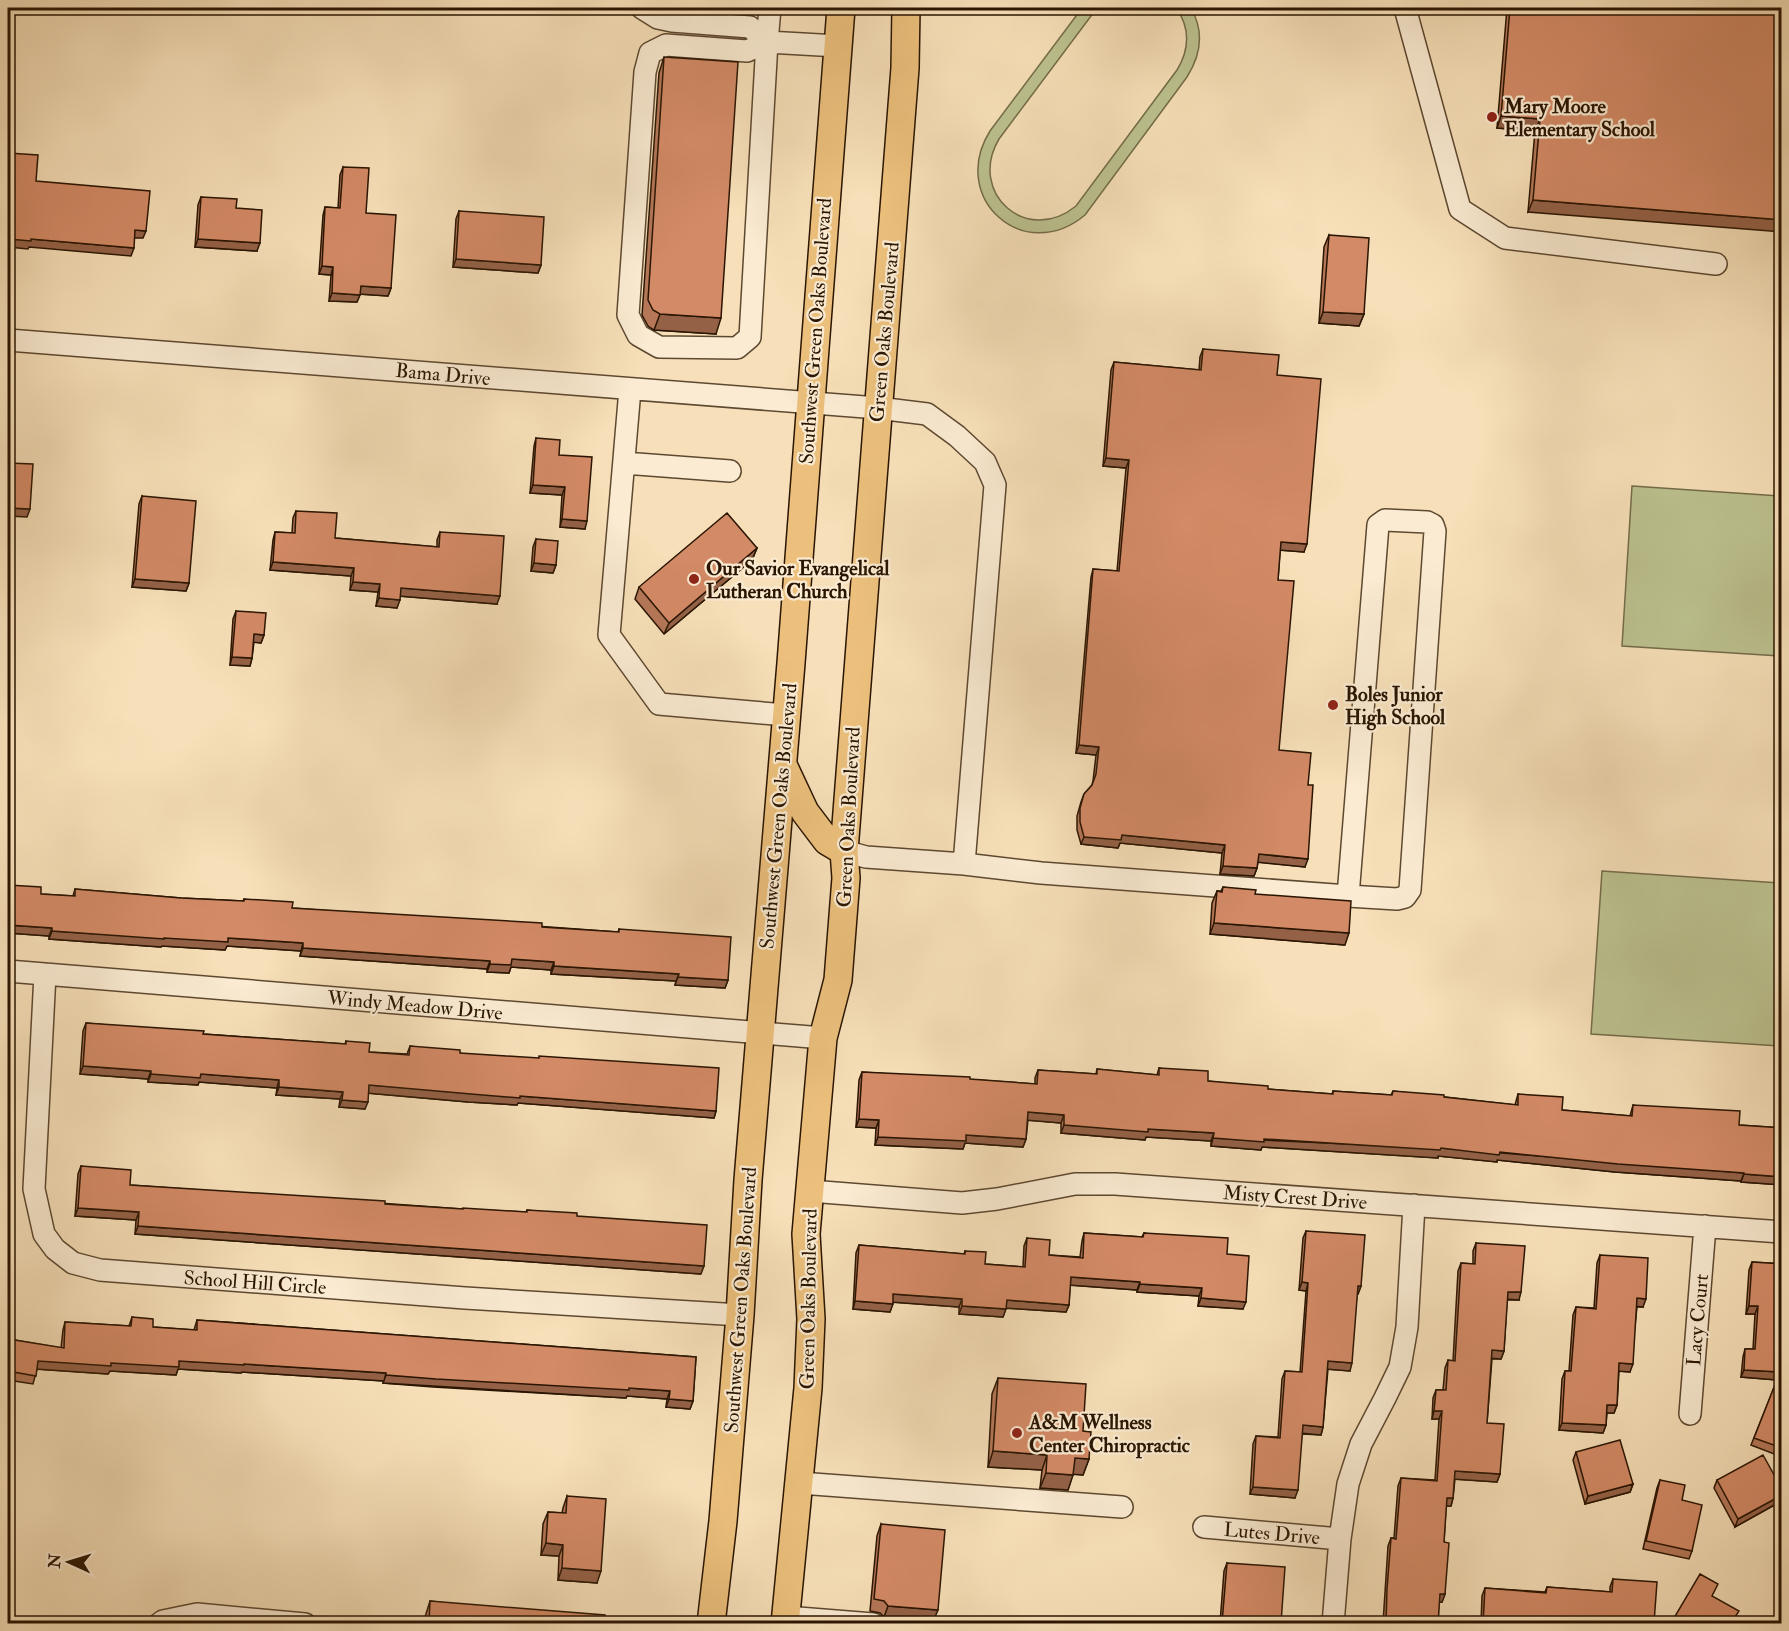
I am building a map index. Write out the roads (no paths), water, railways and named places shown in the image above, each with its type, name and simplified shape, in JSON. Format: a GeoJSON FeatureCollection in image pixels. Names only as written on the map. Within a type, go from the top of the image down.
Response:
{"type":"FeatureCollection","features":[{"type":"Feature","properties":{"kind":"main road","name":"Southwest Green Oaks Boulevard"},"geometry":{"type":"LineString","coordinates":[[711,1623],[723,1521],[740,1315],[841,8]]}},
{"type":"Feature","properties":{"kind":"main road","name":"Green Oaks Boulevard"},"geometry":{"type":"LineString","coordinates":[[785,1620],[808,1388],[811,1319],[806,1234],[823,1038],[838,980],[846,878],[844,851],[905,68],[906,8]]}},
{"type":"Feature","properties":{"kind":"main road"},"geometry":{"type":"LineString","coordinates":[[782,764],[805,812],[827,841],[844,851]]}},
{"type":"Feature","properties":{"kind":"street"},"geometry":{"type":"LineString","coordinates":[[642,8],[658,18],[672,21],[750,27],[767,42]]}},
{"type":"Feature","properties":{"kind":"street"},"geometry":{"type":"LineString","coordinates":[[770,8],[767,42],[750,337],[737,348],[658,347],[638,335],[628,315],[645,72],[650,52],[666,45],[747,51],[767,42],[838,46]]}},
{"type":"Feature","properties":{"kind":"street"},"geometry":{"type":"LineString","coordinates":[[1405,8],[1460,209],[1505,238],[1716,264]]}},
{"type":"Feature","properties":{"kind":"street","name":"Bama Drive"},"geometry":{"type":"LineString","coordinates":[[8,340],[878,408],[927,414],[957,436],[985,462],[995,485],[964,864]]}},
{"type":"Feature","properties":{"kind":"street"},"geometry":{"type":"LineString","coordinates":[[630,389],[609,635],[660,704],[786,715]]}},
{"type":"Feature","properties":{"kind":"street"},"geometry":{"type":"LineString","coordinates":[[624,463],[730,471]]}},
{"type":"Feature","properties":{"kind":"street"},"geometry":{"type":"LineString","coordinates":[[844,851],[866,858],[964,864],[1041,873],[1348,896],[1396,899],[1405,897],[1410,890],[1435,531],[1433,525],[1427,522],[1385,520],[1378,525],[1348,896]]}},
{"type":"Feature","properties":{"kind":"street","name":"Windy Meadow Drive"},"geometry":{"type":"LineString","coordinates":[[8,971],[823,1038]]}},
{"type":"Feature","properties":{"kind":"street","name":"School Hill Circle"},"geometry":{"type":"LineString","coordinates":[[45,975],[34,1189],[44,1234],[54,1249],[73,1263],[100,1270],[465,1298],[740,1315]]}},
{"type":"Feature","properties":{"kind":"street","name":"Misty Crest Drive"},"geometry":{"type":"LineString","coordinates":[[810,1191],[962,1203],[997,1199],[1075,1184],[1115,1184],[1782,1232]]}},
{"type":"Feature","properties":{"kind":"street"},"geometry":{"type":"LineString","coordinates":[[1333,1623],[1340,1539],[1348,1484],[1361,1444],[1400,1367],[1407,1327],[1414,1205]]}},
{"type":"Feature","properties":{"kind":"street","name":"Lacy Court"},"geometry":{"type":"LineString","coordinates":[[1690,1414],[1705,1226]]}},
{"type":"Feature","properties":{"kind":"street"},"geometry":{"type":"LineString","coordinates":[[800,1483],[1122,1507]]}},
{"type":"Feature","properties":{"kind":"street","name":"Lutes Drive"},"geometry":{"type":"LineString","coordinates":[[1204,1527],[1340,1539]]}},
{"type":"Feature","properties":{"kind":"street"},"geometry":{"type":"LineString","coordinates":[[159,1623],[197,1614],[305,1623]]}},
{"type":"Feature","properties":{"kind":"street"},"geometry":{"type":"LineString","coordinates":[[785,1620],[873,1623]]}},
{"type":"Feature","properties":{"kind":"place","name":"Mary Moore Elementary School"},"geometry":{"type":"Point","coordinates":[1492,117]}},
{"type":"Feature","properties":{"kind":"place","name":"Our Savior Evangelical Lutheran Church"},"geometry":{"type":"Point","coordinates":[694,579]}},
{"type":"Feature","properties":{"kind":"place","name":"Boles Junior High School"},"geometry":{"type":"Point","coordinates":[1333,705]}},
{"type":"Feature","properties":{"kind":"place","name":"A&M Wellness Center Chiropractic"},"geometry":{"type":"Point","coordinates":[1017,1433]}}]}
